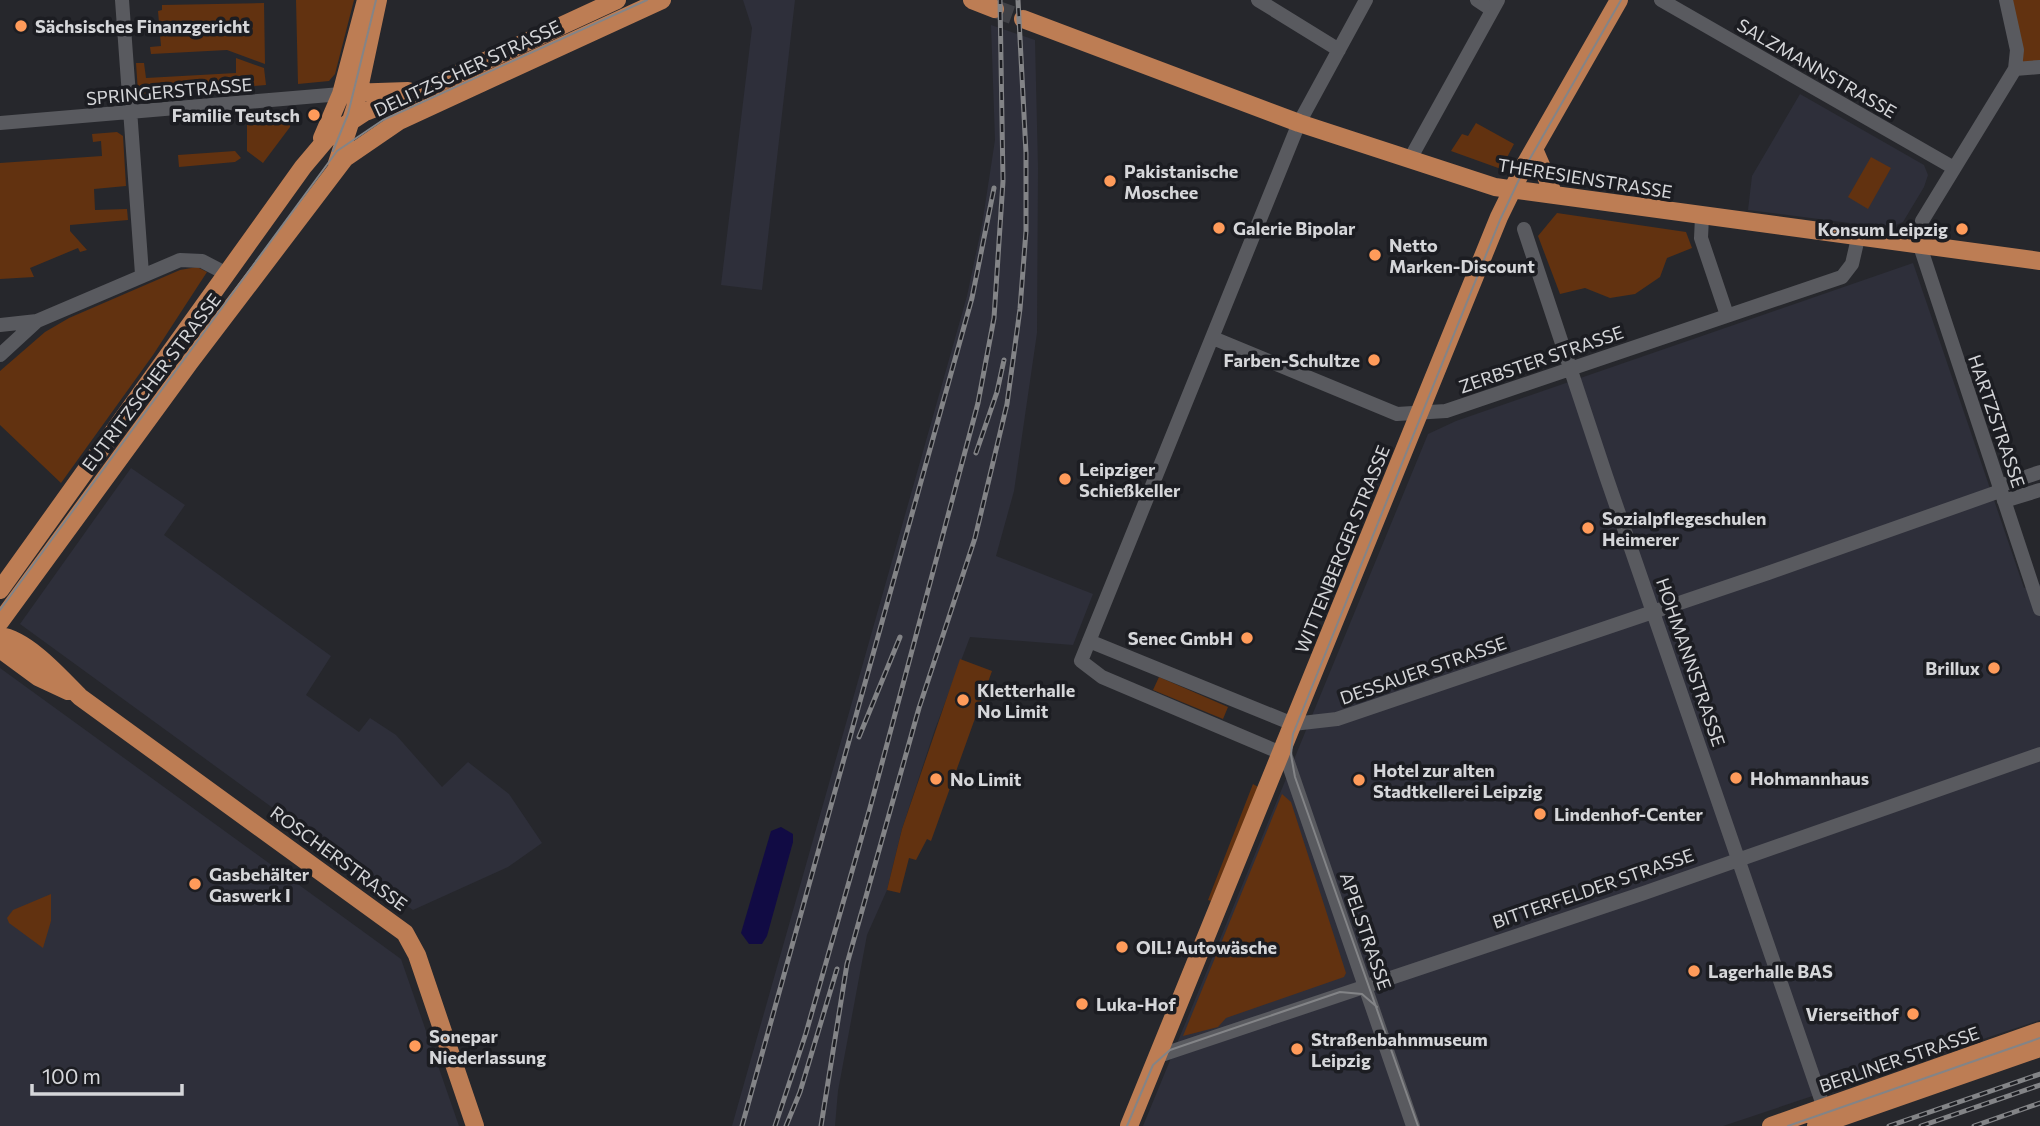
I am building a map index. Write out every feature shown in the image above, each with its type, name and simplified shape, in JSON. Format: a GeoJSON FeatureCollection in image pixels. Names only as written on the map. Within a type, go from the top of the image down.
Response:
{"type":"FeatureCollection","features":[{"type":"Feature","properties":{"kind":"main road"},"geometry":{"type":"LineString","coordinates":[[336,167],[352,119],[350,93],[366,0]]}},
{"type":"Feature","properties":{"kind":"main road"},"geometry":{"type":"LineString","coordinates":[[318,148],[350,93],[378,0]]}},
{"type":"Feature","properties":{"kind":"main road","name":"DELITZSCHER STRASSE"},"geometry":{"type":"LineString","coordinates":[[336,167],[362,144],[399,121],[662,0]]}},
{"type":"Feature","properties":{"kind":"main road"},"geometry":{"type":"LineString","coordinates":[[972,0],[995,9]]}},
{"type":"Feature","properties":{"kind":"main road","name":"WITTENBERGER STRASSE"},"geometry":{"type":"LineString","coordinates":[[1129,1126],[1512,189],[1619,0]]}},
{"type":"Feature","properties":{"kind":"main road","name":"DELITZSCHER STRASSE"},"geometry":{"type":"LineString","coordinates":[[318,148],[352,119],[417,92],[610,2]]}},
{"type":"Feature","properties":{"kind":"main road","name":"THERESIENSTRASSE"},"geometry":{"type":"LineString","coordinates":[[1023,19],[1299,123],[1495,187],[2040,261]]}},
{"type":"Feature","properties":{"kind":"main road"},"geometry":{"type":"LineString","coordinates":[[350,93],[417,92]]}},
{"type":"Feature","properties":{"kind":"main road","name":"EUTRITZSCHER STRASSE"},"geometry":{"type":"LineString","coordinates":[[0,590],[318,148]]}},
{"type":"Feature","properties":{"kind":"main road"},"geometry":{"type":"LineString","coordinates":[[1534,149],[1554,195]]}},
{"type":"Feature","properties":{"kind":"main road","name":"EUTRITZSCHER STRASSE"},"geometry":{"type":"LineString","coordinates":[[0,622],[336,167]]}},
{"type":"Feature","properties":{"kind":"main road","name":"ROSCHERSTRASSE"},"geometry":{"type":"LineString","coordinates":[[0,636],[13,639],[48,664],[80,698]]}},
{"type":"Feature","properties":{"kind":"main road","name":"ROSCHERSTRASSE"},"geometry":{"type":"LineString","coordinates":[[0,649],[38,677],[80,698],[405,933],[417,955],[475,1126]]}},
{"type":"Feature","properties":{"kind":"main road","name":"BERLINER STRASSE"},"geometry":{"type":"LineString","coordinates":[[1771,1126],[2040,1031]]}},
{"type":"Feature","properties":{"kind":"main road","name":"BERLINER STRASSE"},"geometry":{"type":"LineString","coordinates":[[1816,1126],[2040,1048]]}},
{"type":"Feature","properties":{"kind":"street"},"geometry":{"type":"LineString","coordinates":[[122,0],[142,274]]}},
{"type":"Feature","properties":{"kind":"street"},"geometry":{"type":"LineString","coordinates":[[1258,0],[1339,50]]}},
{"type":"Feature","properties":{"kind":"street"},"geometry":{"type":"LineString","coordinates":[[1282,751],[1102,677],[1082,661],[1299,123],[1366,0]]}},
{"type":"Feature","properties":{"kind":"street"},"geometry":{"type":"LineString","coordinates":[[1410,159],[1495,5],[1477,0]]}},
{"type":"Feature","properties":{"kind":"street","name":"SALZMANNSTRASSE"},"geometry":{"type":"LineString","coordinates":[[1661,0],[1954,168]]}},
{"type":"Feature","properties":{"kind":"street"},"geometry":{"type":"LineString","coordinates":[[1920,246],[1922,221],[2015,69],[2017,50],[2006,0]]}},
{"type":"Feature","properties":{"kind":"street"},"geometry":{"type":"LineString","coordinates":[[2015,69],[2040,67]]}},
{"type":"Feature","properties":{"kind":"street","name":"SPRINGERSTRASSE"},"geometry":{"type":"LineString","coordinates":[[0,123],[350,93]]}},
{"type":"Feature","properties":{"kind":"street"},"geometry":{"type":"LineString","coordinates":[[1702,217],[1701,238],[1727,315]]}},
{"type":"Feature","properties":{"kind":"street","name":"HOHMANNSTRASSE"},"geometry":{"type":"LineString","coordinates":[[1524,229],[1824,1108]]}},
{"type":"Feature","properties":{"kind":"street","name":"ZERBSTER STRASSE"},"geometry":{"type":"LineString","coordinates":[[1213,338],[1397,414],[1446,411],[1833,281],[1847,273],[1858,238]]}},
{"type":"Feature","properties":{"kind":"street","name":"HARTZSTRASSE"},"geometry":{"type":"LineString","coordinates":[[1920,246],[2040,609]]}},
{"type":"Feature","properties":{"kind":"street"},"geometry":{"type":"LineString","coordinates":[[0,355],[37,321],[180,260],[202,261],[227,274]]}},
{"type":"Feature","properties":{"kind":"street"},"geometry":{"type":"LineString","coordinates":[[0,324],[37,321]]}},
{"type":"Feature","properties":{"kind":"street"},"geometry":{"type":"LineString","coordinates":[[0,330],[11,345]]}},
{"type":"Feature","properties":{"kind":"street","name":"DESSAUER STRASSE"},"geometry":{"type":"LineString","coordinates":[[1089,641],[1293,724],[1345,717],[1441,682],[2001,493],[2040,472]]}},
{"type":"Feature","properties":{"kind":"street","name":"DESSAUER STRASSE"},"geometry":{"type":"LineString","coordinates":[[2001,493],[2040,490]]}},
{"type":"Feature","properties":{"kind":"street","name":"APELSTRASSE"},"geometry":{"type":"LineString","coordinates":[[1282,751],[1413,1126]]}},
{"type":"Feature","properties":{"kind":"street","name":"BITTERFELDER STRASSE"},"geometry":{"type":"LineString","coordinates":[[1158,1056],[1578,915],[2040,754]]}},
{"type":"Feature","properties":{"kind":"shaded area"},"geometry":{"type":"Polygon","coordinates":[[[296,0],[354,0],[335,74],[329,81],[298,84],[296,0]]]}},
{"type":"Feature","properties":{"kind":"shaded area"},"geometry":{"type":"Polygon","coordinates":[[[743,0],[795,0],[762,290],[721,285],[752,28],[743,0]]]}},
{"type":"Feature","properties":{"kind":"shaded area"},"geometry":{"type":"Polygon","coordinates":[[[2006,0],[2040,0],[2040,67],[2015,69],[2006,0]]]}},
{"type":"Feature","properties":{"kind":"shaded area"},"geometry":{"type":"Polygon","coordinates":[[[264,3],[265,64],[227,50],[151,54],[150,47],[161,46],[158,11],[162,10],[162,5],[264,3]]]}},
{"type":"Feature","properties":{"kind":"shaded area"},"geometry":{"type":"Polygon","coordinates":[[[991,25],[1035,40],[1038,168],[1037,333],[1014,491],[996,556],[1093,594],[1073,645],[970,637],[935,729],[902,829],[887,890],[867,935],[838,1091],[835,1126],[732,1126],[967,296],[982,225],[995,140],[991,25]]]}},
{"type":"Feature","properties":{"kind":"shaded area"},"geometry":{"type":"Polygon","coordinates":[[[236,58],[264,68],[266,85],[145,94],[138,92],[136,63],[144,63],[146,78],[236,73],[236,58]]]}},
{"type":"Feature","properties":{"kind":"shaded area"},"geometry":{"type":"Polygon","coordinates":[[[1800,94],[1924,165],[1928,175],[1924,187],[1903,222],[1888,228],[1748,210],[1752,176],[1800,94]]]}},
{"type":"Feature","properties":{"kind":"shaded area"},"geometry":{"type":"Polygon","coordinates":[[[291,119],[290,127],[263,163],[247,151],[247,122],[291,119]]]}},
{"type":"Feature","properties":{"kind":"shaded area"},"geometry":{"type":"Polygon","coordinates":[[[1476,123],[1514,144],[1501,169],[1451,151],[1462,134],[1468,136],[1476,123]]]}},
{"type":"Feature","properties":{"kind":"shaded area"},"geometry":{"type":"Polygon","coordinates":[[[117,132],[123,136],[126,186],[94,189],[95,210],[127,209],[128,220],[70,225],[70,231],[87,250],[80,252],[78,248],[30,268],[34,277],[0,279],[0,163],[102,156],[101,141],[93,142],[92,134],[117,132]]]}},
{"type":"Feature","properties":{"kind":"shaded area"},"geometry":{"type":"Polygon","coordinates":[[[235,151],[241,158],[235,162],[179,167],[178,155],[235,151]]]}},
{"type":"Feature","properties":{"kind":"shaded area"},"geometry":{"type":"Polygon","coordinates":[[[1871,157],[1891,168],[1868,209],[1848,197],[1871,157]]]}},
{"type":"Feature","properties":{"kind":"shaded area"},"geometry":{"type":"Polygon","coordinates":[[[1557,213],[1686,232],[1692,248],[1667,258],[1660,277],[1635,294],[1610,298],[1585,288],[1560,294],[1538,236],[1557,213]]]}},
{"type":"Feature","properties":{"kind":"shaded area"},"geometry":{"type":"Polygon","coordinates":[[[1913,263],[2024,588],[2040,584],[2040,1020],[1723,1126],[1143,1126],[1428,434],[1456,421],[1913,263]]]}},
{"type":"Feature","properties":{"kind":"shaded area"},"geometry":{"type":"Polygon","coordinates":[[[197,267],[207,272],[153,355],[61,483],[0,425],[0,371],[45,332],[69,318],[180,270],[197,267]]]}},
{"type":"Feature","properties":{"kind":"shaded area"},"geometry":{"type":"Polygon","coordinates":[[[131,468],[185,505],[164,535],[331,656],[306,695],[359,732],[370,718],[396,735],[442,787],[468,762],[509,794],[542,843],[508,867],[413,910],[20,624],[131,468]]]}},
{"type":"Feature","properties":{"kind":"shaded area","name":"No Limit"},"geometry":{"type":"Polygon","coordinates":[[[960,659],[992,671],[931,841],[927,839],[916,860],[909,858],[900,893],[887,890],[902,829],[960,659]]]}},
{"type":"Feature","properties":{"kind":"shaded area"},"geometry":{"type":"Polygon","coordinates":[[[0,668],[401,959],[459,1126],[0,1126],[0,668]]]}},
{"type":"Feature","properties":{"kind":"shaded area"},"geometry":{"type":"Polygon","coordinates":[[[1159,677],[1228,707],[1223,719],[1153,690],[1159,677]]]}},
{"type":"Feature","properties":{"kind":"shaded area"},"geometry":{"type":"Polygon","coordinates":[[[1253,784],[1258,787],[1211,901],[1208,900],[1253,784]]]}},
{"type":"Feature","properties":{"kind":"shaded area"},"geometry":{"type":"Polygon","coordinates":[[[1282,794],[1291,802],[1346,973],[1344,977],[1226,1018],[1218,1027],[1183,1036],[1282,794]]]}},
{"type":"Feature","properties":{"kind":"shaded area"},"geometry":{"type":"Polygon","coordinates":[[[781,827],[793,834],[793,842],[767,936],[762,944],[749,944],[741,933],[771,831],[781,827]]]}},
{"type":"Feature","properties":{"kind":"shaded area"},"geometry":{"type":"Polygon","coordinates":[[[51,894],[51,921],[43,948],[9,923],[7,918],[13,910],[51,894]]]}},
{"type":"Feature","properties":{"kind":"tunnel"},"geometry":{"type":"LineString","coordinates":[[995,9],[1023,19]]}},
{"type":"Feature","properties":{"kind":"tram line"},"geometry":{"type":"LineString","coordinates":[[333,151],[348,114],[376,0]]}},
{"type":"Feature","properties":{"kind":"tram line"},"geometry":{"type":"LineString","coordinates":[[0,610],[337,151],[383,120],[647,0]]}},
{"type":"Feature","properties":{"kind":"tram line"},"geometry":{"type":"LineString","coordinates":[[1418,1126],[1295,777],[1291,755],[1293,734],[1500,220],[1524,169],[1621,0]]}},
{"type":"Feature","properties":{"kind":"tram line"},"geometry":{"type":"LineString","coordinates":[[1127,1126],[1153,1065],[1170,1050],[1340,992],[1362,994],[1377,1007]]}},
{"type":"Feature","properties":{"kind":"tram line"},"geometry":{"type":"LineString","coordinates":[[1788,1126],[2040,1038]]}},
{"type":"Feature","properties":{"kind":"railway"},"geometry":{"type":"LineString","coordinates":[[775,1126],[806,1033],[870,808],[978,403],[994,318],[1003,181],[1000,0]]}},
{"type":"Feature","properties":{"kind":"railway"},"geometry":{"type":"LineString","coordinates":[[821,1126],[847,964],[919,708],[975,538],[1007,404],[1020,309],[1026,231],[1026,153],[1018,0]]}},
{"type":"Feature","properties":{"kind":"railway"},"geometry":{"type":"LineString","coordinates":[[742,1126],[972,298],[994,188]]}},
{"type":"Feature","properties":{"kind":"railway"},"geometry":{"type":"LineString","coordinates":[[976,453],[997,392],[1004,360]]}},
{"type":"Feature","properties":{"kind":"railway"},"geometry":{"type":"LineString","coordinates":[[859,737],[900,637]]}},
{"type":"Feature","properties":{"kind":"railway"},"geometry":{"type":"LineString","coordinates":[[786,1126],[800,1092],[837,969]]}},
{"type":"Feature","properties":{"kind":"railway"},"geometry":{"type":"LineString","coordinates":[[1889,1126],[2040,1074]]}},
{"type":"Feature","properties":{"kind":"railway"},"geometry":{"type":"LineString","coordinates":[[1921,1126],[2040,1085]]}},
{"type":"Feature","properties":{"kind":"railway"},"geometry":{"type":"LineString","coordinates":[[1974,1126],[2040,1103]]}},
{"type":"Feature","properties":{"kind":"place","name":"Sächsisches Finanzgericht"},"geometry":{"type":"Point","coordinates":[21,26]}},
{"type":"Feature","properties":{"kind":"place","name":"Familie Teutsch"},"geometry":{"type":"Point","coordinates":[314,115]}},
{"type":"Feature","properties":{"kind":"place","name":"Pakistanische Moschee"},"geometry":{"type":"Point","coordinates":[1110,181]}},
{"type":"Feature","properties":{"kind":"place","name":"Galerie Bipolar"},"geometry":{"type":"Point","coordinates":[1219,228]}},
{"type":"Feature","properties":{"kind":"place","name":"Konsum Leipzig"},"geometry":{"type":"Point","coordinates":[1962,229]}},
{"type":"Feature","properties":{"kind":"place","name":"Netto Marken-Discount"},"geometry":{"type":"Point","coordinates":[1375,255]}},
{"type":"Feature","properties":{"kind":"place","name":"Farben-Schultze"},"geometry":{"type":"Point","coordinates":[1374,360]}},
{"type":"Feature","properties":{"kind":"place","name":"Leipziger Schießkeller"},"geometry":{"type":"Point","coordinates":[1065,479]}},
{"type":"Feature","properties":{"kind":"place","name":"Sozialpflegeschulen Heimerer"},"geometry":{"type":"Point","coordinates":[1588,528]}},
{"type":"Feature","properties":{"kind":"place","name":"Senec GmbH"},"geometry":{"type":"Point","coordinates":[1247,638]}},
{"type":"Feature","properties":{"kind":"place","name":"Brillux"},"geometry":{"type":"Point","coordinates":[1994,668]}},
{"type":"Feature","properties":{"kind":"place","name":"Kletterhalle No Limit"},"geometry":{"type":"Point","coordinates":[963,700]}},
{"type":"Feature","properties":{"kind":"place","name":"Hohmannhaus"},"geometry":{"type":"Point","coordinates":[1736,778]}},
{"type":"Feature","properties":{"kind":"place","name":"No Limit"},"geometry":{"type":"Point","coordinates":[936,779]}},
{"type":"Feature","properties":{"kind":"place","name":"Hotel zur alten Stadtkellerei Leipzig"},"geometry":{"type":"Point","coordinates":[1359,780]}},
{"type":"Feature","properties":{"kind":"place","name":"Lindenhof-Center"},"geometry":{"type":"Point","coordinates":[1540,814]}},
{"type":"Feature","properties":{"kind":"place","name":"Gasbehälter Gaswerk I"},"geometry":{"type":"Point","coordinates":[195,884]}},
{"type":"Feature","properties":{"kind":"place","name":"OIL! Autowäsche"},"geometry":{"type":"Point","coordinates":[1122,947]}},
{"type":"Feature","properties":{"kind":"place","name":"Lagerhalle BAS"},"geometry":{"type":"Point","coordinates":[1694,971]}},
{"type":"Feature","properties":{"kind":"place","name":"Luka-Hof"},"geometry":{"type":"Point","coordinates":[1082,1004]}},
{"type":"Feature","properties":{"kind":"place","name":"Vierseithof"},"geometry":{"type":"Point","coordinates":[1913,1014]}},
{"type":"Feature","properties":{"kind":"place","name":"Sonepar Niederlassung"},"geometry":{"type":"Point","coordinates":[415,1046]}},
{"type":"Feature","properties":{"kind":"place","name":"Straßenbahnmuseum Leipzig"},"geometry":{"type":"Point","coordinates":[1297,1049]}}]}
